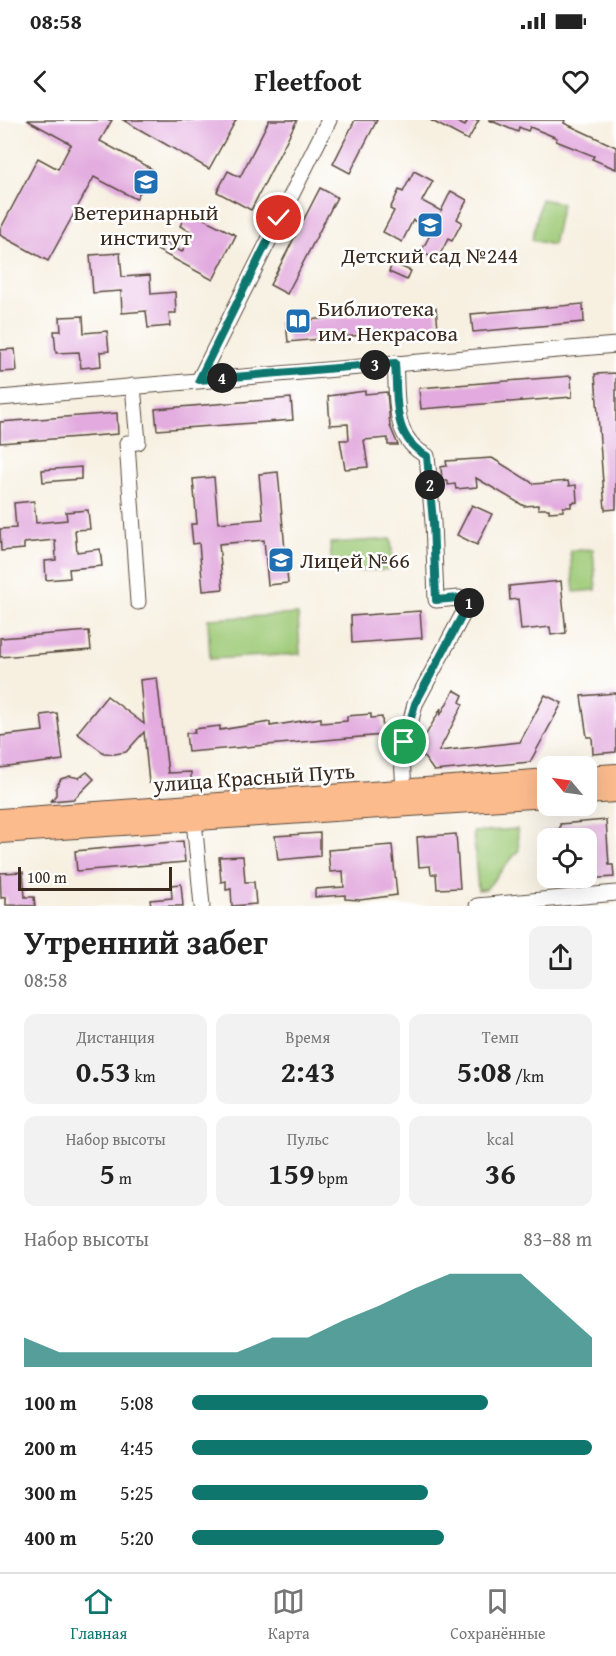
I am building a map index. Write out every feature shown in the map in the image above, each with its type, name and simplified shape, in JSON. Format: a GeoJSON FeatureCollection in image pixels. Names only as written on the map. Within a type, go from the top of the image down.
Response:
{"type":"FeatureCollection","features":[{"type":"Feature","properties":{"kind":"main road"},"geometry":{"type":"LineString","coordinates":[[597,775],[616,774]]}},
{"type":"Feature","properties":{"kind":"main road","name":"улица Красный Путь"},"geometry":{"type":"LineString","coordinates":[[0,833],[404,790],[537,780]]}},
{"type":"Feature","properties":{"kind":"main road"},"geometry":{"type":"LineString","coordinates":[[597,793],[616,792]]}},
{"type":"Feature","properties":{"kind":"main road","name":"улица Красный Путь"},"geometry":{"type":"LineString","coordinates":[[0,819],[537,797]]}},
{"type":"Feature","properties":{"kind":"street"},"geometry":{"type":"LineString","coordinates":[[199,380],[329,120]]}},
{"type":"Feature","properties":{"kind":"street"},"geometry":{"type":"LineString","coordinates":[[0,398],[616,345]]}},
{"type":"Feature","properties":{"kind":"street"},"geometry":{"type":"LineString","coordinates":[[395,363],[403,434],[409,445],[427,456],[433,522],[436,600],[459,598],[470,601],[415,704],[402,757],[404,790]]}},
{"type":"Feature","properties":{"kind":"street"},"geometry":{"type":"LineString","coordinates":[[133,386],[138,442],[127,443],[138,602]]}},
{"type":"Feature","properties":{"kind":"street"},"geometry":{"type":"LineString","coordinates":[[192,813],[202,906]]}},
{"type":"Feature","properties":{"kind":"street"},"geometry":{"type":"LineString","coordinates":[[477,906],[616,893]]}},
{"type":"Feature","properties":{"kind":"green space"},"geometry":{"type":"Polygon","coordinates":[[[541,199],[562,203],[553,245],[532,240],[541,199]]]}},
{"type":"Feature","properties":{"kind":"green space"},"geometry":{"type":"Polygon","coordinates":[[[391,539],[393,569],[332,572],[330,543],[391,539]]]}},
{"type":"Feature","properties":{"kind":"green space"},"geometry":{"type":"Polygon","coordinates":[[[593,549],[596,590],[574,592],[570,551],[593,549]]]}},
{"type":"Feature","properties":{"kind":"green space"},"geometry":{"type":"Polygon","coordinates":[[[298,614],[300,654],[210,659],[208,619],[298,614]]]}},
{"type":"Feature","properties":{"kind":"green space"},"geometry":{"type":"Polygon","coordinates":[[[517,829],[519,850],[486,889],[478,890],[473,832],[517,829]]]}},
{"type":"Feature","properties":{"kind":"building"},"geometry":{"type":"Polygon","coordinates":[[[27,120],[112,120],[100,141],[152,169],[136,199],[94,177],[48,261],[0,235],[0,230],[38,158],[58,169],[71,144],[27,120]]]}},
{"type":"Feature","properties":{"kind":"building"},"geometry":{"type":"Polygon","coordinates":[[[123,120],[236,120],[209,169],[123,120]]]}},
{"type":"Feature","properties":{"kind":"building"},"geometry":{"type":"Polygon","coordinates":[[[269,120],[297,120],[251,210],[217,192],[228,171],[240,177],[269,120]]]}},
{"type":"Feature","properties":{"kind":"building"},"geometry":{"type":"Polygon","coordinates":[[[355,120],[377,120],[350,173],[333,164],[355,120]]]}},
{"type":"Feature","properties":{"kind":"building"},"geometry":{"type":"Polygon","coordinates":[[[430,120],[453,120],[465,126],[468,120],[479,120],[468,140],[430,120]]]}},
{"type":"Feature","properties":{"kind":"building"},"geometry":{"type":"Polygon","coordinates":[[[489,120],[565,120],[564,123],[616,147],[616,169],[592,159],[594,156],[556,141],[557,138],[530,127],[528,131],[519,127],[518,132],[489,120]]]}},
{"type":"Feature","properties":{"kind":"building"},"geometry":{"type":"Polygon","coordinates":[[[414,171],[433,181],[422,201],[441,211],[451,191],[467,200],[457,219],[462,222],[452,241],[448,239],[437,260],[421,252],[432,231],[413,220],[402,242],[383,232],[394,211],[390,209],[399,190],[403,192],[414,171]]]}},
{"type":"Feature","properties":{"kind":"building"},"geometry":{"type":"Polygon","coordinates":[[[320,188],[337,197],[287,294],[270,285],[320,188]]]}},
{"type":"Feature","properties":{"kind":"building"},"geometry":{"type":"Polygon","coordinates":[[[188,211],[236,235],[213,280],[157,250],[162,241],[182,252],[192,232],[180,226],[188,211]]]}},
{"type":"Feature","properties":{"kind":"building"},"geometry":{"type":"Polygon","coordinates":[[[120,253],[122,277],[150,275],[151,294],[175,292],[176,313],[169,313],[170,326],[148,328],[146,311],[122,313],[121,291],[93,293],[90,255],[120,253]]]}},
{"type":"Feature","properties":{"kind":"building"},"geometry":{"type":"Polygon","coordinates":[[[392,263],[411,271],[407,280],[389,272],[392,263]]]}},
{"type":"Feature","properties":{"kind":"building"},"geometry":{"type":"Polygon","coordinates":[[[583,304],[584,322],[473,332],[471,314],[583,304]]]}},
{"type":"Feature","properties":{"kind":"building"},"geometry":{"type":"Polygon","coordinates":[[[436,308],[438,328],[288,342],[286,322],[436,308]]]}},
{"type":"Feature","properties":{"kind":"building"},"geometry":{"type":"Polygon","coordinates":[[[83,316],[84,333],[107,331],[109,351],[100,352],[101,366],[81,368],[79,352],[56,353],[54,331],[61,331],[60,317],[83,316]]]}},
{"type":"Feature","properties":{"kind":"building"},"geometry":{"type":"Polygon","coordinates":[[[15,349],[17,371],[0,372],[0,350],[15,349]]]}},
{"type":"Feature","properties":{"kind":"building"},"geometry":{"type":"Polygon","coordinates":[[[616,373],[616,509],[605,510],[595,374],[616,373]]]}},
{"type":"Feature","properties":{"kind":"building"},"geometry":{"type":"Polygon","coordinates":[[[571,376],[572,397],[421,409],[419,388],[571,376]]]}},
{"type":"Feature","properties":{"kind":"building"},"geometry":{"type":"Polygon","coordinates":[[[365,391],[365,394],[387,392],[390,426],[398,445],[388,445],[388,438],[364,440],[368,467],[345,469],[340,440],[349,440],[348,424],[330,425],[328,396],[365,391]]]}},
{"type":"Feature","properties":{"kind":"building"},"geometry":{"type":"Polygon","coordinates":[[[291,398],[293,420],[157,430],[155,409],[291,398]]]}},
{"type":"Feature","properties":{"kind":"building"},"geometry":{"type":"Polygon","coordinates":[[[117,413],[118,434],[0,443],[0,422],[117,413]]]}},
{"type":"Feature","properties":{"kind":"building"},"geometry":{"type":"Polygon","coordinates":[[[492,458],[534,484],[568,481],[569,486],[576,485],[577,502],[571,503],[571,507],[563,507],[563,511],[549,512],[549,509],[538,509],[538,505],[524,506],[476,478],[477,487],[456,489],[455,484],[448,485],[448,481],[442,481],[441,467],[447,466],[446,461],[492,458]]]}},
{"type":"Feature","properties":{"kind":"building"},"geometry":{"type":"Polygon","coordinates":[[[81,467],[81,479],[43,482],[42,470],[81,467]]]}},
{"type":"Feature","properties":{"kind":"building"},"geometry":{"type":"Polygon","coordinates":[[[278,472],[288,583],[268,585],[264,540],[219,544],[223,589],[203,591],[199,543],[193,544],[191,524],[197,524],[193,479],[214,477],[218,523],[263,519],[259,474],[278,472]]]}},
{"type":"Feature","properties":{"kind":"building"},"geometry":{"type":"Polygon","coordinates":[[[34,501],[36,523],[67,520],[66,512],[88,510],[90,529],[75,530],[77,552],[100,549],[102,566],[69,569],[70,578],[46,580],[45,561],[56,560],[55,540],[24,543],[24,549],[1,551],[0,529],[16,528],[14,503],[34,501]]]}},
{"type":"Feature","properties":{"kind":"building"},"geometry":{"type":"Polygon","coordinates":[[[472,505],[492,514],[477,545],[457,535],[472,505]]]}},
{"type":"Feature","properties":{"kind":"building"},"geometry":{"type":"Polygon","coordinates":[[[561,581],[566,633],[551,635],[550,627],[521,630],[518,599],[510,600],[509,586],[561,581]]]}},
{"type":"Feature","properties":{"kind":"building"},"geometry":{"type":"Polygon","coordinates":[[[420,611],[422,638],[352,643],[351,616],[420,611]]]}},
{"type":"Feature","properties":{"kind":"building"},"geometry":{"type":"Polygon","coordinates":[[[89,631],[91,650],[0,657],[0,638],[89,631]]]}},
{"type":"Feature","properties":{"kind":"building"},"geometry":{"type":"Polygon","coordinates":[[[157,678],[168,773],[191,772],[191,780],[149,783],[144,732],[126,752],[115,754],[104,753],[77,733],[107,696],[144,724],[140,680],[157,678]]]}},
{"type":"Feature","properties":{"kind":"building"},"geometry":{"type":"Polygon","coordinates":[[[454,690],[463,695],[460,702],[463,704],[439,751],[520,742],[545,695],[562,703],[530,762],[434,771],[418,749],[454,690]]]}},
{"type":"Feature","properties":{"kind":"building"},"geometry":{"type":"Polygon","coordinates":[[[616,693],[616,752],[593,754],[592,737],[587,737],[581,696],[616,693]]]}},
{"type":"Feature","properties":{"kind":"building"},"geometry":{"type":"Polygon","coordinates":[[[57,713],[63,760],[0,768],[0,736],[43,731],[41,715],[57,713]]]}},
{"type":"Feature","properties":{"kind":"building"},"geometry":{"type":"Polygon","coordinates":[[[371,714],[371,718],[382,717],[383,735],[188,752],[186,733],[195,733],[194,729],[220,726],[220,730],[270,722],[270,726],[321,718],[321,723],[347,721],[347,716],[371,714]]]}},
{"type":"Feature","properties":{"kind":"building"},"geometry":{"type":"Polygon","coordinates":[[[87,772],[94,779],[74,799],[51,801],[56,795],[56,787],[61,779],[70,776],[79,778],[87,772]]]}},
{"type":"Feature","properties":{"kind":"building"},"geometry":{"type":"Polygon","coordinates":[[[606,820],[609,865],[613,865],[614,877],[597,878],[597,828],[560,828],[560,824],[606,820]]]}},
{"type":"Feature","properties":{"kind":"building"},"geometry":{"type":"Polygon","coordinates":[[[320,833],[320,856],[278,860],[275,836],[320,833]]]}},
{"type":"Feature","properties":{"kind":"building"},"geometry":{"type":"Polygon","coordinates":[[[456,834],[460,888],[437,889],[436,874],[431,874],[430,866],[419,867],[417,837],[456,834]]]}},
{"type":"Feature","properties":{"kind":"building"},"geometry":{"type":"Polygon","coordinates":[[[183,841],[185,862],[77,871],[75,851],[183,841]]]}},
{"type":"Feature","properties":{"kind":"building"},"geometry":{"type":"Polygon","coordinates":[[[392,845],[397,895],[360,900],[345,899],[345,895],[315,897],[315,889],[344,887],[343,871],[330,872],[328,850],[392,845]]]}},
{"type":"Feature","properties":{"kind":"building"},"geometry":{"type":"Polygon","coordinates":[[[243,856],[245,882],[254,882],[256,904],[232,906],[231,889],[226,890],[226,881],[221,882],[219,857],[243,856]]]}},
{"type":"Feature","properties":{"kind":"building"},"geometry":{"type":"Polygon","coordinates":[[[23,872],[25,897],[34,897],[35,906],[6,905],[6,897],[1,898],[0,873],[23,872]]]}},
{"type":"Feature","properties":{"kind":"building"},"geometry":{"type":"Polygon","coordinates":[[[181,884],[183,906],[151,906],[150,900],[172,898],[171,885],[181,884]]]}},
{"type":"Feature","properties":{"kind":"place","name":"Ветеринарный институт"},"geometry":{"type":"Point","coordinates":[146,182]}},
{"type":"Feature","properties":{"kind":"place","name":"Детский сад №244"},"geometry":{"type":"Point","coordinates":[430,225]}},
{"type":"Feature","properties":{"kind":"place","name":"Библиотека им. Некрасова"},"geometry":{"type":"Point","coordinates":[298,321]}},
{"type":"Feature","properties":{"kind":"place","name":"Лицей №66"},"geometry":{"type":"Point","coordinates":[281,560]}},
{"type":"Feature","properties":{"kind":"route"},"geometry":{"type":"LineString","coordinates":[[279,218],[199,380],[395,363],[399,417],[403,434],[409,445],[427,456],[433,522],[436,600],[464,598],[470,601],[415,704],[404,742]]}}]}
